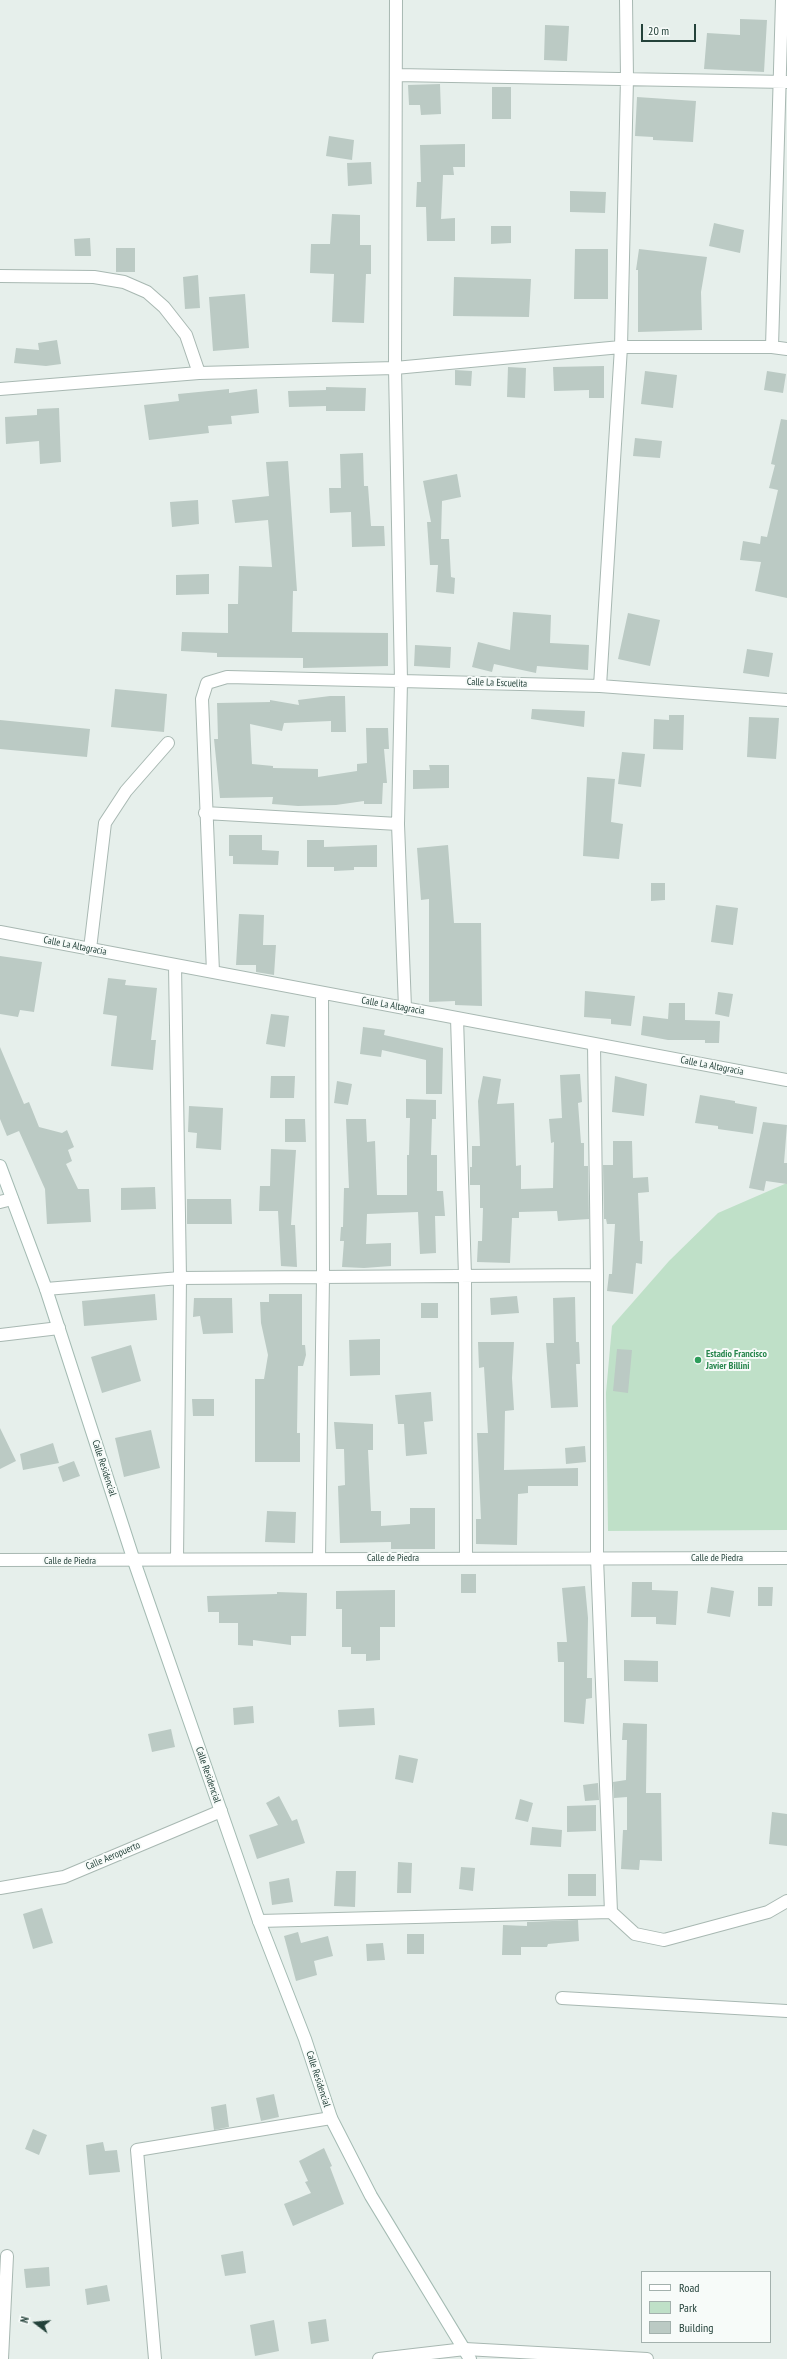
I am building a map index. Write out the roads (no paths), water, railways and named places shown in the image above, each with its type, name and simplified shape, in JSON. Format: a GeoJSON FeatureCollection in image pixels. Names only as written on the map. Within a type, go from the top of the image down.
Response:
{"type":"FeatureCollection","features":[{"type":"Feature","properties":{"kind":"street"},"geometry":{"type":"LineString","coordinates":[[396,0],[395,368],[401,681],[398,824],[405,1008]]}},
{"type":"Feature","properties":{"kind":"street"},"geometry":{"type":"LineString","coordinates":[[600,686],[622,347],[627,78],[626,0]]}},
{"type":"Feature","properties":{"kind":"street"},"geometry":{"type":"LineString","coordinates":[[772,347],[784,82],[782,0]]}},
{"type":"Feature","properties":{"kind":"street"},"geometry":{"type":"LineString","coordinates":[[396,75],[784,82]]}},
{"type":"Feature","properties":{"kind":"street"},"geometry":{"type":"LineString","coordinates":[[0,276],[94,276],[124,282],[147,292],[164,307],[186,335],[199,373]]}},
{"type":"Feature","properties":{"kind":"street"},"geometry":{"type":"LineString","coordinates":[[0,389],[199,373],[395,368],[622,347],[772,347],[787,349]]}},
{"type":"Feature","properties":{"kind":"street","name":"Calle La Escuelita"},"geometry":{"type":"LineString","coordinates":[[205,813],[202,699],[207,683],[227,678],[600,686],[787,698]]}},
{"type":"Feature","properties":{"kind":"street"},"geometry":{"type":"LineString","coordinates":[[90,949],[105,823],[126,791],[168,743]]}},
{"type":"Feature","properties":{"kind":"street"},"geometry":{"type":"LineString","coordinates":[[213,972],[205,813],[398,824]]}},
{"type":"Feature","properties":{"kind":"street","name":"Calle La Altagracia"},"geometry":{"type":"LineString","coordinates":[[0,932],[787,1080]]}},
{"type":"Feature","properties":{"kind":"street"},"geometry":{"type":"LineString","coordinates":[[175,965],[180,1278],[177,1559]]}},
{"type":"Feature","properties":{"kind":"street"},"geometry":{"type":"LineString","coordinates":[[319,1558],[323,1277],[322,993]]}},
{"type":"Feature","properties":{"kind":"street"},"geometry":{"type":"LineString","coordinates":[[457,1018],[465,1276],[466,1558]]}},
{"type":"Feature","properties":{"kind":"street"},"geometry":{"type":"LineString","coordinates":[[594,1044],[597,1275],[597,1558],[611,1912]]}},
{"type":"Feature","properties":{"kind":"street","name":"Calle Residencial"},"geometry":{"type":"LineString","coordinates":[[0,1166],[46,1289],[134,1562],[259,1921],[305,2039],[331,2118],[372,2196],[468,2354]]}},
{"type":"Feature","properties":{"kind":"street"},"geometry":{"type":"LineString","coordinates":[[0,1202],[12,1199]]}},
{"type":"Feature","properties":{"kind":"street"},"geometry":{"type":"LineString","coordinates":[[46,1289],[180,1278],[597,1275]]}},
{"type":"Feature","properties":{"kind":"street"},"geometry":{"type":"LineString","coordinates":[[0,1335],[59,1328]]}},
{"type":"Feature","properties":{"kind":"street","name":"Calle de Piedra"},"geometry":{"type":"LineString","coordinates":[[0,1560],[134,1562],[177,1559],[319,1558],[787,1558]]}},
{"type":"Feature","properties":{"kind":"street","name":"Calle Aeropuerto"},"geometry":{"type":"LineString","coordinates":[[0,1888],[64,1877],[221,1811]]}},
{"type":"Feature","properties":{"kind":"street"},"geometry":{"type":"LineString","coordinates":[[259,1921],[611,1912],[635,1934],[664,1940],[768,1912],[787,1901]]}},
{"type":"Feature","properties":{"kind":"street"},"geometry":{"type":"LineString","coordinates":[[562,1998],[787,2011]]}},
{"type":"Feature","properties":{"kind":"street"},"geometry":{"type":"LineString","coordinates":[[155,2359],[137,2150],[331,2118]]}},
{"type":"Feature","properties":{"kind":"street"},"geometry":{"type":"LineString","coordinates":[[2,2359],[7,2256]]}},
{"type":"Feature","properties":{"kind":"street"},"geometry":{"type":"LineString","coordinates":[[379,2359],[468,2354],[647,2359]]}},
{"type":"Feature","properties":{"kind":"place","name":"Estadio Francisco Javier Billini"},"geometry":{"type":"Point","coordinates":[698,1360]}}]}
